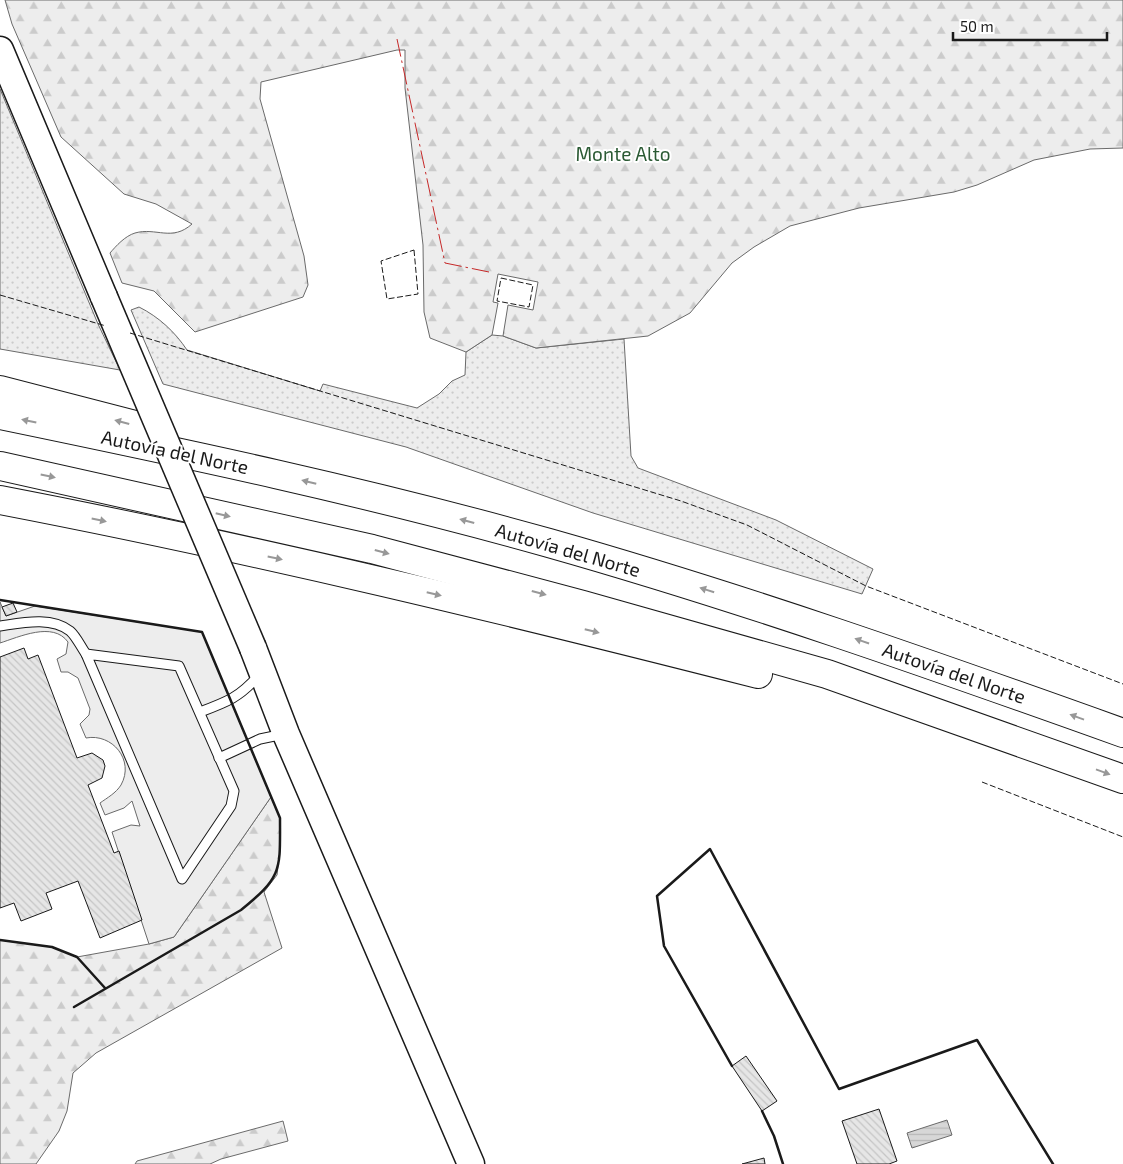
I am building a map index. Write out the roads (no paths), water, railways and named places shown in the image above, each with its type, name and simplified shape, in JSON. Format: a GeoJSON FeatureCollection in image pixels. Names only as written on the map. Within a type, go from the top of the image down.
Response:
{"type":"FeatureCollection","features":[{"type":"Feature","properties":{"kind":"highway"},"geometry":{"type":"LineString","coordinates":[[0,390],[186,438],[214,459]]}},
{"type":"Feature","properties":{"kind":"highway","name":"Autovía del Norte"},"geometry":{"type":"LineString","coordinates":[[0,415],[214,459],[538,540],[711,591],[940,668],[1123,733]]}},
{"type":"Feature","properties":{"kind":"highway"},"geometry":{"type":"LineString","coordinates":[[0,466],[372,549],[583,605],[827,674],[1123,779]]}},
{"type":"Feature","properties":{"kind":"highway"},"geometry":{"type":"LineString","coordinates":[[0,500],[297,562],[569,625],[812,688],[1049,753]]}},
{"type":"Feature","properties":{"kind":"main road"},"geometry":{"type":"LineString","coordinates":[[0,50],[258,660],[286,734],[471,1164]]}},
{"type":"Feature","properties":{"kind":"lane"},"geometry":{"type":"LineString","coordinates":[[0,626],[32,622],[53,624],[70,631],[86,654],[182,879],[232,806],[234,791],[179,666],[86,654]]}},
{"type":"Feature","properties":{"kind":"lane"},"geometry":{"type":"LineString","coordinates":[[200,712],[231,701],[248,687],[258,660]]}},
{"type":"Feature","properties":{"kind":"lane"},"geometry":{"type":"LineString","coordinates":[[219,758],[260,739],[286,734]]}},
{"type":"Feature","properties":{"kind":"park label","name":"Monte Alto"},"geometry":{"type":"Point","coordinates":[623,154]}}]}
